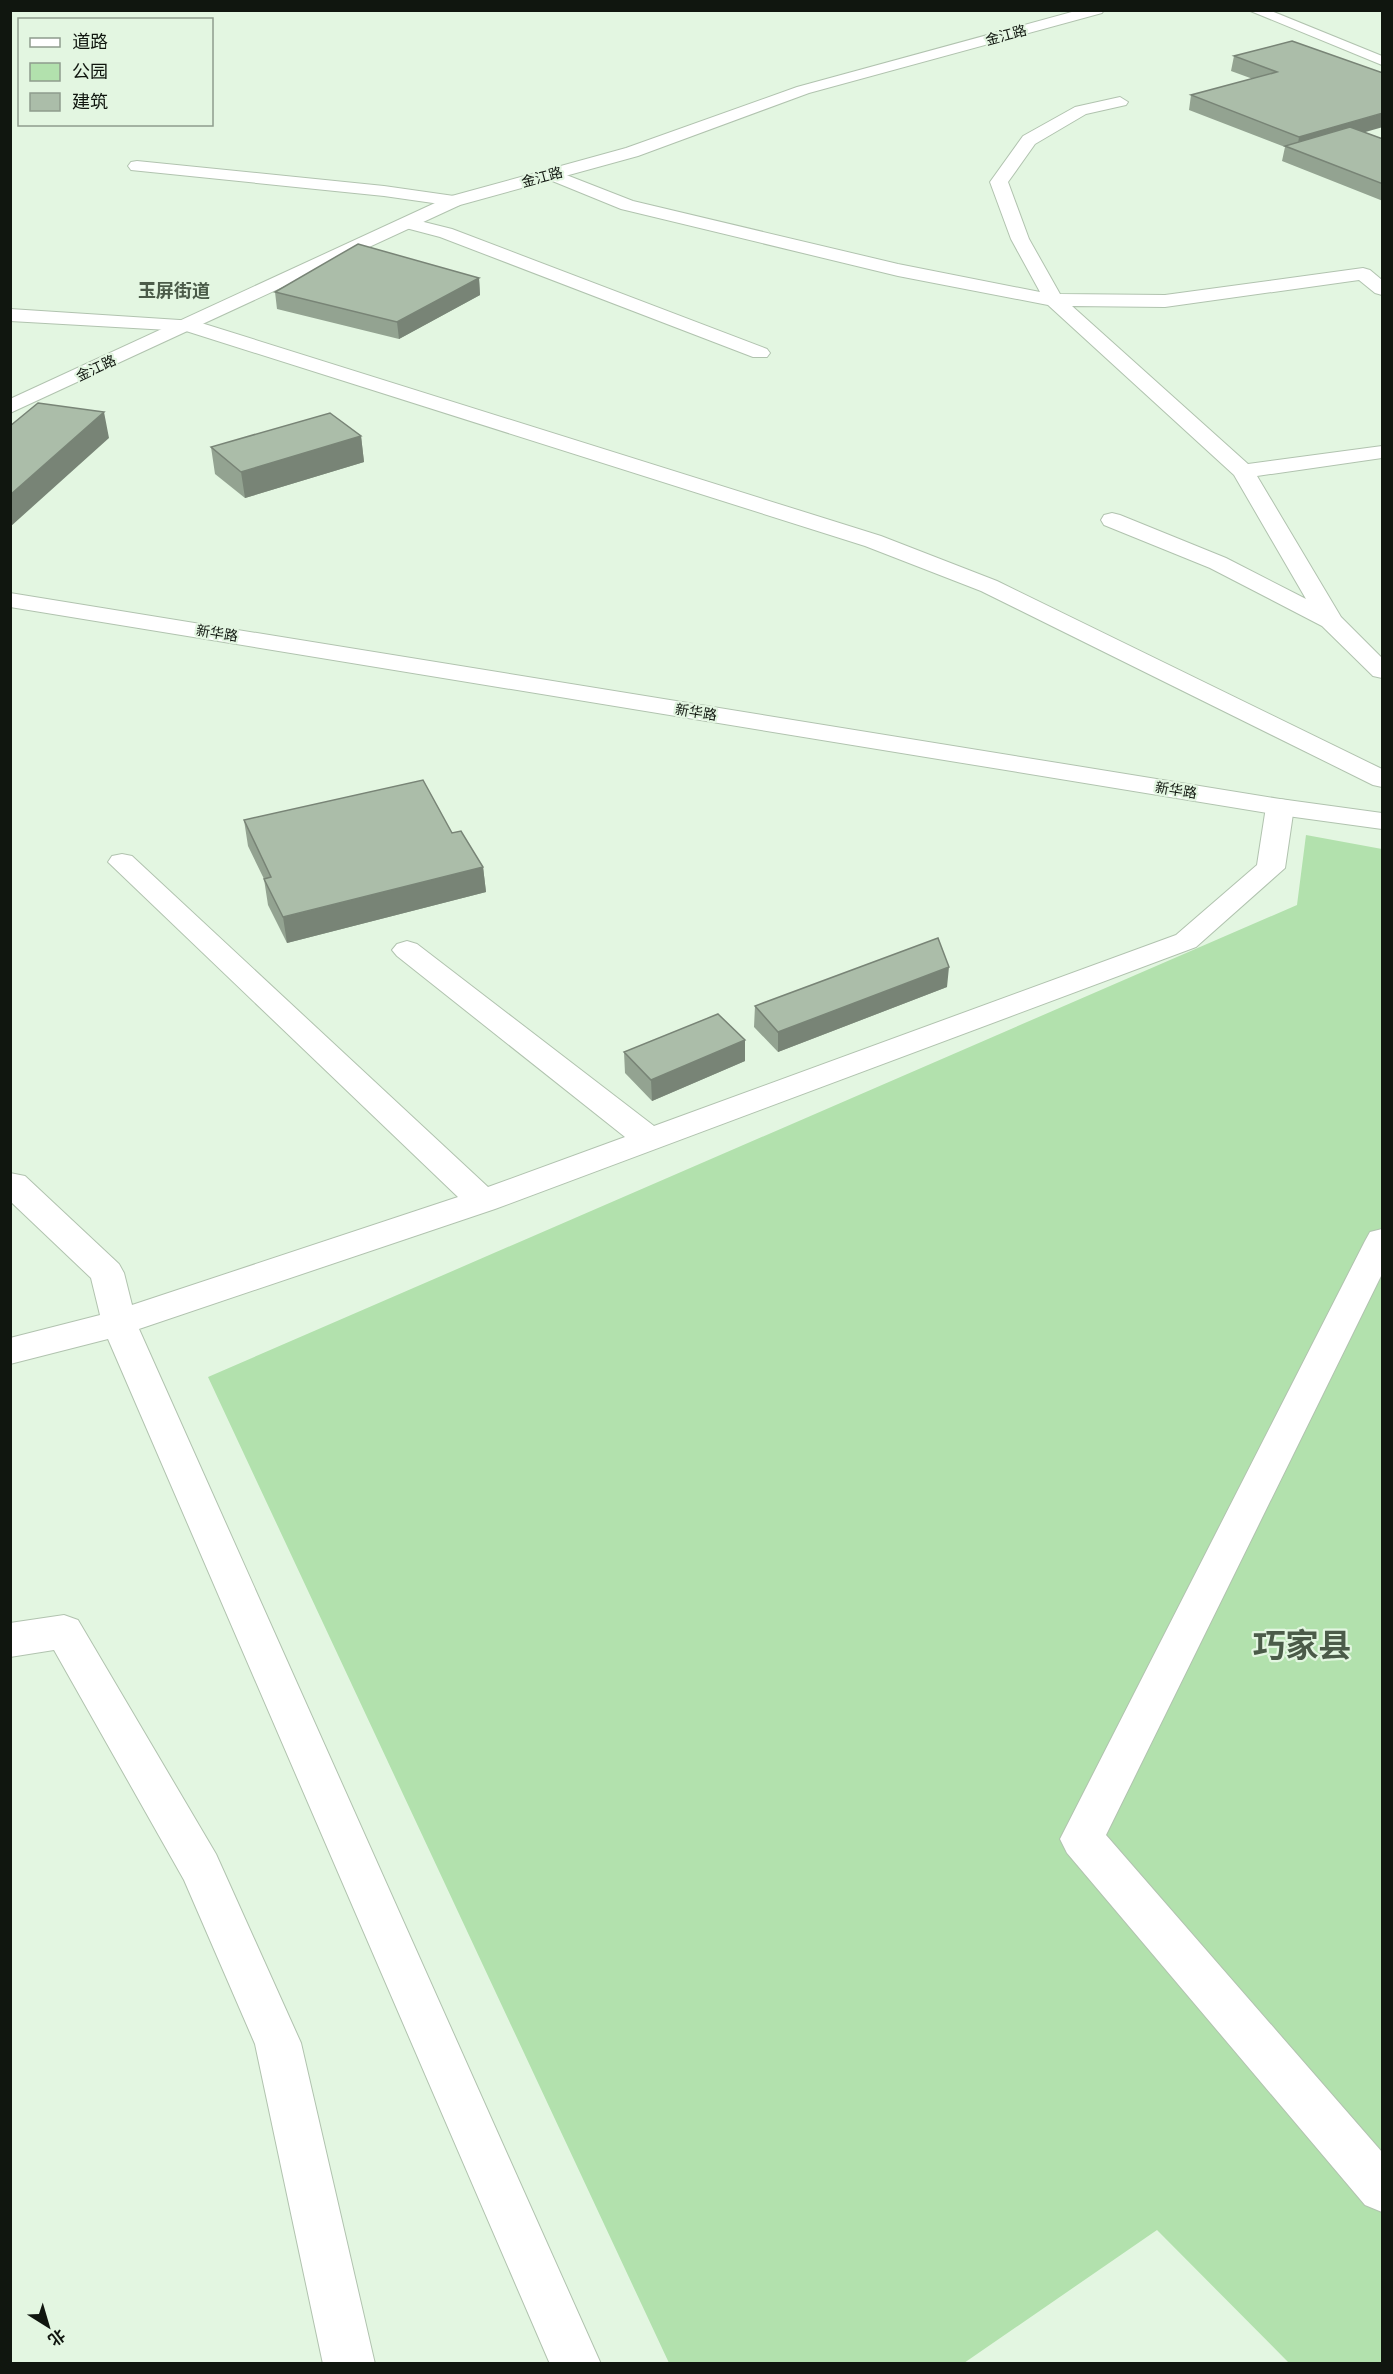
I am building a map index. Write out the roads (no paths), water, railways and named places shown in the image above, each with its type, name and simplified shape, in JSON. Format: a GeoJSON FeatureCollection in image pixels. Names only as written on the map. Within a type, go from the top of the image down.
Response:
{"type":"FeatureCollection","features":[{"type":"Feature","properties":{"kind":"street","name":"金江路"},"geometry":{"type":"LineString","coordinates":[[10,407],[454,201],[632,152],[803,90],[1097,10]]}},
{"type":"Feature","properties":{"kind":"street"},"geometry":{"type":"LineString","coordinates":[[1256,10],[1383,61]]}},
{"type":"Feature","properties":{"kind":"street"},"geometry":{"type":"LineString","coordinates":[[1291,10],[1383,47]]}},
{"type":"Feature","properties":{"kind":"street"},"geometry":{"type":"LineString","coordinates":[[1120,102],[1081,110],[1029,140],[999,182],[1020,239],[1054,300],[1243,471],[1331,621],[1383,671]]}},
{"type":"Feature","properties":{"kind":"street"},"geometry":{"type":"LineString","coordinates":[[137,166],[384,191],[454,201]]}},
{"type":"Feature","properties":{"kind":"street"},"geometry":{"type":"LineString","coordinates":[[550,174],[627,205],[898,270],[1054,300],[1165,301],[1363,274],[1383,289]]}},
{"type":"Feature","properties":{"kind":"street"},"geometry":{"type":"LineString","coordinates":[[408,222],[446,233],[760,353]]}},
{"type":"Feature","properties":{"kind":"street"},"geometry":{"type":"LineString","coordinates":[[10,315],[188,325],[873,541],[989,586],[1383,779]]}},
{"type":"Feature","properties":{"kind":"street"},"geometry":{"type":"LineString","coordinates":[[1243,471],[1383,452]]}},
{"type":"Feature","properties":{"kind":"street"},"geometry":{"type":"LineString","coordinates":[[1112,520],[1218,563],[1331,621]]}},
{"type":"Feature","properties":{"kind":"street","name":"新华路"},"geometry":{"type":"LineString","coordinates":[[10,600],[1280,807],[1383,821]]}},
{"type":"Feature","properties":{"kind":"street"},"geometry":{"type":"LineString","coordinates":[[10,1352],[119,1323],[483,1201],[1186,941],[1271,868],[1280,807]]}},
{"type":"Feature","properties":{"kind":"street"},"geometry":{"type":"LineString","coordinates":[[122,862],[483,1201]]}},
{"type":"Feature","properties":{"kind":"street"},"geometry":{"type":"LineString","coordinates":[[407,950],[650,1139]]}},
{"type":"Feature","properties":{"kind":"street"},"geometry":{"type":"LineString","coordinates":[[13,1184],[107,1273],[119,1323],[576,2364]]}},
{"type":"Feature","properties":{"kind":"street"},"geometry":{"type":"LineString","coordinates":[[1383,1241],[1082,1839],[1383,2188]]}},
{"type":"Feature","properties":{"kind":"street"},"geometry":{"type":"LineString","coordinates":[[10,1640],[64,1632],[201,1868],[278,2043],[349,2364]]}},
{"type":"Feature","properties":{"kind":"district","name":"玉屏街道"},"geometry":{"type":"Point","coordinates":[174,291]}},
{"type":"Feature","properties":{"kind":"district","name":"巧家县"},"geometry":{"type":"Point","coordinates":[1302,1645]}}]}
